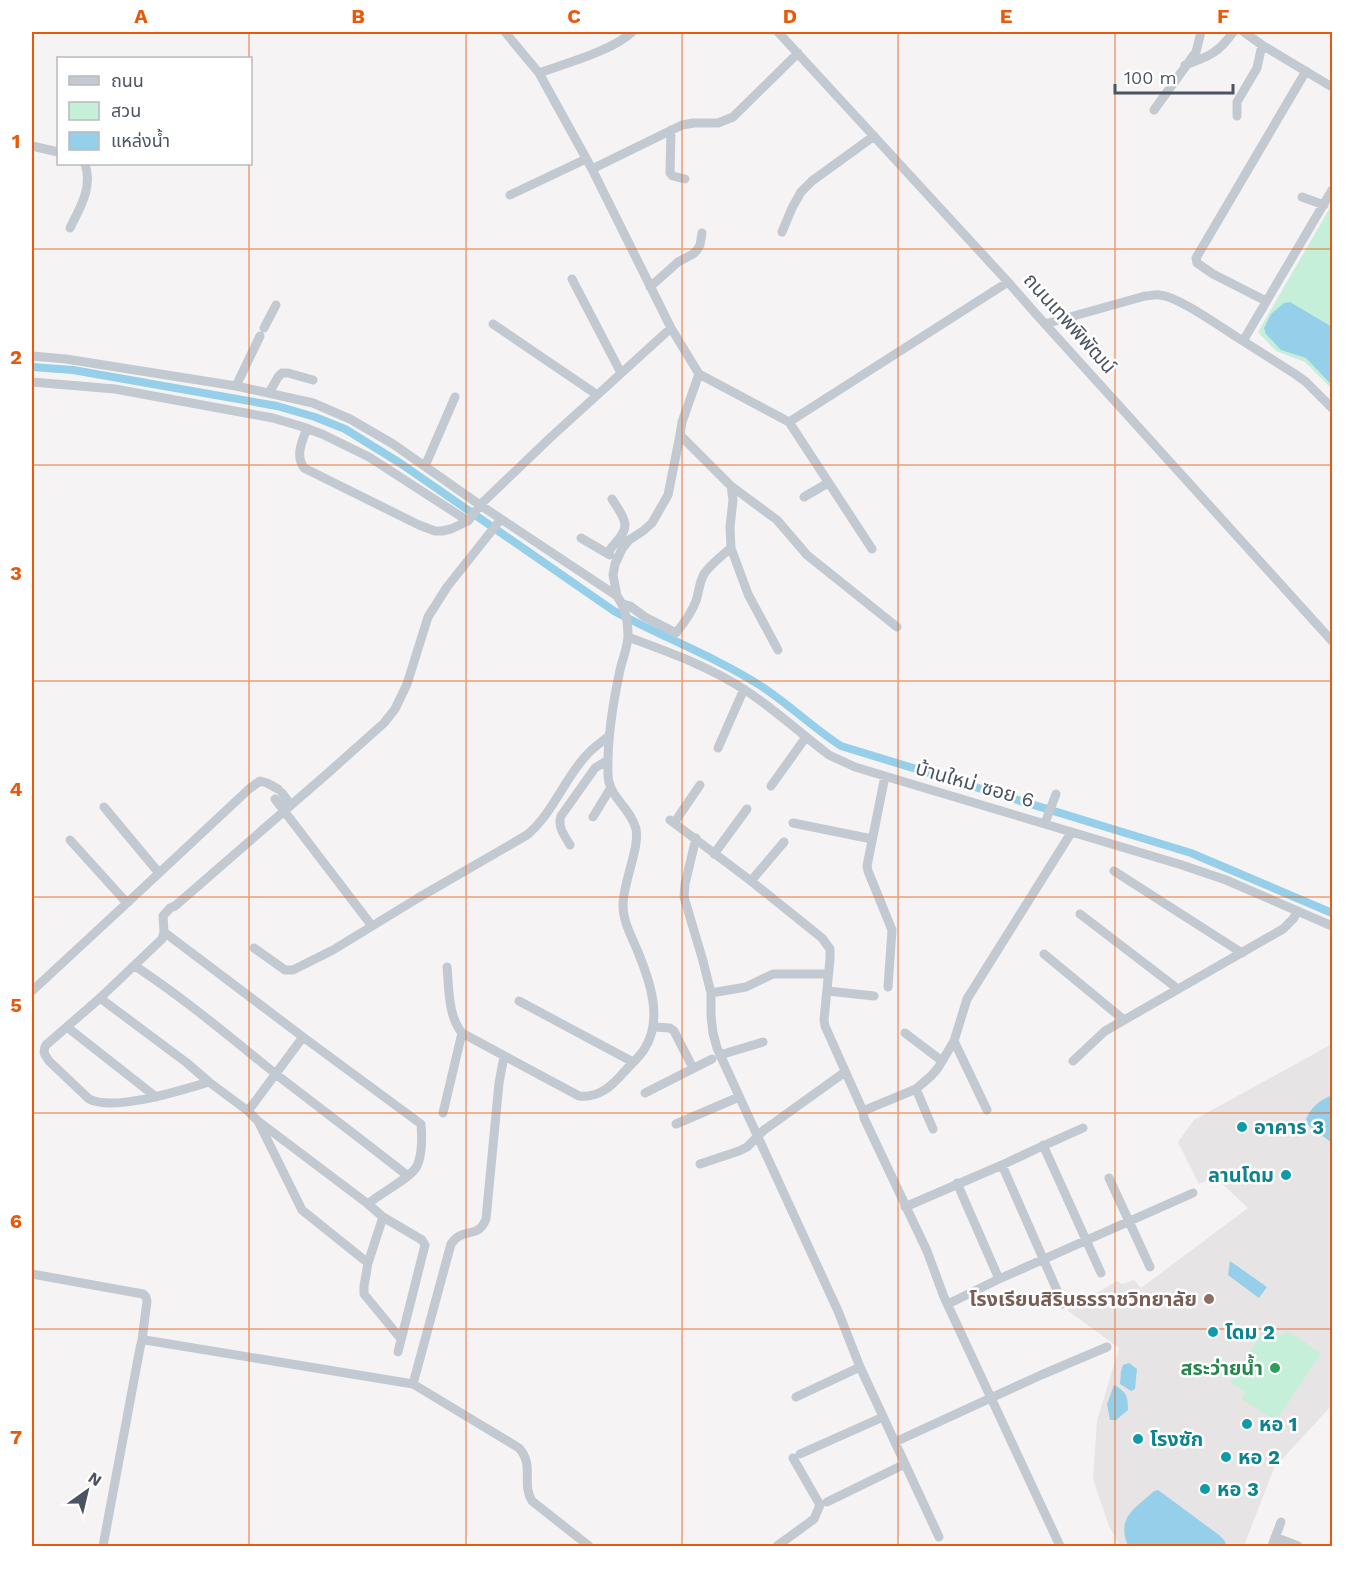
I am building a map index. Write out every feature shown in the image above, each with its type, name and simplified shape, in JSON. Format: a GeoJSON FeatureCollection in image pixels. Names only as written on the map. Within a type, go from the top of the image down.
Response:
{"type":"FeatureCollection","features":[{"type":"Feature","properties":{"kind":"street"},"geometry":{"type":"LineString","coordinates":[[505,32],[539,73],[592,169],[671,328],[699,374],[789,422],[872,549]]}},
{"type":"Feature","properties":{"kind":"street"},"geometry":{"type":"LineString","coordinates":[[539,73],[613,44],[632,32]]}},
{"type":"Feature","properties":{"kind":"street","name":"ถนนเทพพิพัฒน์"},"geometry":{"type":"LineString","coordinates":[[778,32],[1008,282],[1332,641]]}},
{"type":"Feature","properties":{"kind":"street"},"geometry":{"type":"LineString","coordinates":[[1154,110],[1196,52],[1201,32]]}},
{"type":"Feature","properties":{"kind":"street"},"geometry":{"type":"LineString","coordinates":[[1185,65],[1215,53],[1233,32]]}},
{"type":"Feature","properties":{"kind":"street"},"geometry":{"type":"LineString","coordinates":[[1244,32],[1332,87]]}},
{"type":"Feature","properties":{"kind":"street"},"geometry":{"type":"LineString","coordinates":[[1237,116],[1238,102],[1257,68],[1262,45]]}},
{"type":"Feature","properties":{"kind":"street"},"geometry":{"type":"LineString","coordinates":[[592,169],[671,130],[688,124],[718,123],[733,117],[798,53]]}},
{"type":"Feature","properties":{"kind":"street"},"geometry":{"type":"LineString","coordinates":[[1266,301],[1213,274],[1197,263],[1196,258],[1306,71]]}},
{"type":"Feature","properties":{"kind":"street"},"geometry":{"type":"LineString","coordinates":[[671,130],[670,173],[685,179]]}},
{"type":"Feature","properties":{"kind":"street"},"geometry":{"type":"LineString","coordinates":[[782,232],[798,197],[812,181],[874,136]]}},
{"type":"Feature","properties":{"kind":"street"},"geometry":{"type":"LineString","coordinates":[[32,146],[57,152]]}},
{"type":"Feature","properties":{"kind":"street"},"geometry":{"type":"LineString","coordinates":[[510,195],[586,159]]}},
{"type":"Feature","properties":{"kind":"street"},"geometry":{"type":"LineString","coordinates":[[70,228],[87,191],[88,171],[85,165]]}},
{"type":"Feature","properties":{"kind":"street"},"geometry":{"type":"LineString","coordinates":[[1243,341],[1332,190]]}},
{"type":"Feature","properties":{"kind":"street"},"geometry":{"type":"LineString","coordinates":[[1302,198],[1324,205]]}},
{"type":"Feature","properties":{"kind":"street"},"geometry":{"type":"LineString","coordinates":[[650,287],[678,262],[697,250],[702,233]]}},
{"type":"Feature","properties":{"kind":"street"},"geometry":{"type":"LineString","coordinates":[[572,279],[621,373]]}},
{"type":"Feature","properties":{"kind":"street"},"geometry":{"type":"LineString","coordinates":[[789,422],[1008,282]]}},
{"type":"Feature","properties":{"kind":"street"},"geometry":{"type":"LineString","coordinates":[[1045,324],[1145,296],[1160,295],[1191,308],[1301,378],[1332,408]]}},
{"type":"Feature","properties":{"kind":"street"},"geometry":{"type":"LineString","coordinates":[[236,386],[276,305]]}},
{"type":"Feature","properties":{"kind":"street"},"geometry":{"type":"LineString","coordinates":[[493,324],[597,394]]}},
{"type":"Feature","properties":{"kind":"street"},"geometry":{"type":"LineString","coordinates":[[307,428],[300,450],[304,468],[419,525],[435,531],[451,529],[469,520],[479,507],[597,394],[671,328]]}},
{"type":"Feature","properties":{"kind":"street"},"geometry":{"type":"LineString","coordinates":[[32,356],[66,358],[236,386],[313,403],[350,419],[393,444],[498,522],[623,609]]}},
{"type":"Feature","properties":{"kind":"street"},"geometry":{"type":"LineString","coordinates":[[269,393],[282,374],[288,373],[313,380]]}},
{"type":"Feature","properties":{"kind":"street"},"geometry":{"type":"LineString","coordinates":[[447,967],[453,1013],[462,1033],[572,1094],[586,1097],[602,1092],[615,1083],[646,1047],[654,1027],[652,997],[627,926],[623,905],[637,832],[633,821],[610,789],[608,776],[613,704],[628,637],[613,575],[617,559],[628,540],[643,531],[663,506],[671,483],[684,416],[699,374]]}},
{"type":"Feature","properties":{"kind":"street"},"geometry":{"type":"LineString","coordinates":[[32,382],[115,389],[273,418],[307,428],[369,457],[469,520]]}},
{"type":"Feature","properties":{"kind":"street"},"geometry":{"type":"LineString","coordinates":[[425,466],[455,397]]}},
{"type":"Feature","properties":{"kind":"street"},"geometry":{"type":"LineString","coordinates":[[680,435],[731,486],[771,514],[807,555],[897,627]]}},
{"type":"Feature","properties":{"kind":"street"},"geometry":{"type":"LineString","coordinates":[[804,497],[828,483]]}},
{"type":"Feature","properties":{"kind":"street"},"geometry":{"type":"LineString","coordinates":[[731,486],[733,500],[730,527],[731,548],[748,594],[778,650]]}},
{"type":"Feature","properties":{"kind":"street"},"geometry":{"type":"LineString","coordinates":[[607,553],[620,538],[626,526],[625,518],[612,499]]}},
{"type":"Feature","properties":{"kind":"street"},"geometry":{"type":"LineString","coordinates":[[209,1082],[156,1097],[98,1102],[89,1099],[44,1054],[46,1045],[162,939],[163,916],[170,908],[368,738],[395,709],[407,684],[428,616],[447,587],[498,522]]}},
{"type":"Feature","properties":{"kind":"street"},"geometry":{"type":"LineString","coordinates":[[581,538],[617,559]]}},
{"type":"Feature","properties":{"kind":"street"},"geometry":{"type":"LineString","coordinates":[[623,609],[630,606],[645,617],[676,633],[690,615],[704,575],[715,561],[731,548]]}},
{"type":"Feature","properties":{"kind":"street","name":"บ้านใหม่ ซอย 6"},"geometry":{"type":"LineString","coordinates":[[628,637],[719,674],[764,703],[829,755],[841,761],[885,776],[1046,820],[1071,832],[1182,865],[1226,880],[1332,926]]}},
{"type":"Feature","properties":{"kind":"street"},"geometry":{"type":"LineString","coordinates":[[718,748],[744,689]]}},
{"type":"Feature","properties":{"kind":"street"},"geometry":{"type":"LineString","coordinates":[[254,948],[282,969],[293,970],[333,950],[527,836],[539,825],[582,759],[609,736]]}},
{"type":"Feature","properties":{"kind":"street"},"geometry":{"type":"LineString","coordinates":[[771,786],[806,737]]}},
{"type":"Feature","properties":{"kind":"street"},"geometry":{"type":"LineString","coordinates":[[570,845],[559,825],[561,816],[595,768],[608,759]]}},
{"type":"Feature","properties":{"kind":"street"},"geometry":{"type":"LineString","coordinates":[[885,776],[867,866],[892,930],[888,987]]}},
{"type":"Feature","properties":{"kind":"street"},"geometry":{"type":"LineString","coordinates":[[32,991],[260,781],[267,783],[277,793],[372,926]]}},
{"type":"Feature","properties":{"kind":"street"},"geometry":{"type":"LineString","coordinates":[[700,785],[672,821],[822,938],[830,949],[825,1026],[864,1118],[927,1251],[948,1304],[1060,1546]]}},
{"type":"Feature","properties":{"kind":"street"},"geometry":{"type":"LineString","coordinates":[[593,817],[610,789]]}},
{"type":"Feature","properties":{"kind":"street"},"geometry":{"type":"LineString","coordinates":[[1046,820],[1056,794]]}},
{"type":"Feature","properties":{"kind":"street"},"geometry":{"type":"LineString","coordinates":[[104,807],[159,873]]}},
{"type":"Feature","properties":{"kind":"street"},"geometry":{"type":"LineString","coordinates":[[714,854],[747,809]]}},
{"type":"Feature","properties":{"kind":"street"},"geometry":{"type":"LineString","coordinates":[[793,823],[872,839]]}},
{"type":"Feature","properties":{"kind":"street"},"geometry":{"type":"LineString","coordinates":[[862,1111],[915,1089],[931,1076],[954,1041],[971,992],[1071,832]]}},
{"type":"Feature","properties":{"kind":"street"},"geometry":{"type":"LineString","coordinates":[[696,838],[684,897],[711,993],[716,1057],[758,1137],[838,1311],[860,1368],[939,1537]]}},
{"type":"Feature","properties":{"kind":"street"},"geometry":{"type":"LineString","coordinates":[[70,840],[127,903]]}},
{"type":"Feature","properties":{"kind":"street"},"geometry":{"type":"LineString","coordinates":[[751,881],[784,842]]}},
{"type":"Feature","properties":{"kind":"street"},"geometry":{"type":"LineString","coordinates":[[1114,871],[1242,953]]}},
{"type":"Feature","properties":{"kind":"street"},"geometry":{"type":"LineString","coordinates":[[1073,1061],[1106,1031],[1284,929],[1298,911]]}},
{"type":"Feature","properties":{"kind":"street"},"geometry":{"type":"LineString","coordinates":[[1080,914],[1178,989]]}},
{"type":"Feature","properties":{"kind":"street"},"geometry":{"type":"LineString","coordinates":[[164,927],[303,1037],[421,1124],[422,1140],[417,1166],[408,1176],[368,1204]]}},
{"type":"Feature","properties":{"kind":"street"},"geometry":{"type":"LineString","coordinates":[[1044,954],[1124,1020]]}},
{"type":"Feature","properties":{"kind":"street"},"geometry":{"type":"LineString","coordinates":[[135,966],[204,1016],[408,1176]]}},
{"type":"Feature","properties":{"kind":"street"},"geometry":{"type":"LineString","coordinates":[[711,993],[747,987],[773,974],[828,974]]}},
{"type":"Feature","properties":{"kind":"street"},"geometry":{"type":"LineString","coordinates":[[828,991],[874,996]]}},
{"type":"Feature","properties":{"kind":"street"},"geometry":{"type":"LineString","coordinates":[[100,998],[187,1063],[383,1217],[425,1243],[398,1352]]}},
{"type":"Feature","properties":{"kind":"street"},"geometry":{"type":"LineString","coordinates":[[519,1001],[633,1062]]}},
{"type":"Feature","properties":{"kind":"street"},"geometry":{"type":"LineString","coordinates":[[654,1027],[674,1030],[693,1068]]}},
{"type":"Feature","properties":{"kind":"street"},"geometry":{"type":"LineString","coordinates":[[67,1028],[156,1097]]}},
{"type":"Feature","properties":{"kind":"street"},"geometry":{"type":"LineString","coordinates":[[443,1113],[462,1033]]}},
{"type":"Feature","properties":{"kind":"street"},"geometry":{"type":"LineString","coordinates":[[905,1033],[942,1061]]}},
{"type":"Feature","properties":{"kind":"street"},"geometry":{"type":"LineString","coordinates":[[248,1111],[303,1037]]}},
{"type":"Feature","properties":{"kind":"street"},"geometry":{"type":"LineString","coordinates":[[954,1041],[987,1110]]}},
{"type":"Feature","properties":{"kind":"street"},"geometry":{"type":"LineString","coordinates":[[645,1093],[716,1057],[763,1042]]}},
{"type":"Feature","properties":{"kind":"street"},"geometry":{"type":"LineString","coordinates":[[413,1384],[451,1244],[460,1234],[471,1233],[479,1229],[486,1219],[499,1083],[504,1056]]}},
{"type":"Feature","properties":{"kind":"street"},"geometry":{"type":"LineString","coordinates":[[700,1164],[739,1151],[764,1130],[845,1072]]}},
{"type":"Feature","properties":{"kind":"street"},"geometry":{"type":"LineString","coordinates":[[915,1089],[933,1129]]}},
{"type":"Feature","properties":{"kind":"street"},"geometry":{"type":"LineString","coordinates":[[676,1124],[739,1097]]}},
{"type":"Feature","properties":{"kind":"street"},"geometry":{"type":"LineString","coordinates":[[258,1121],[302,1210],[368,1263]]}},
{"type":"Feature","properties":{"kind":"street"},"geometry":{"type":"LineString","coordinates":[[905,1207],[1083,1128]]}},
{"type":"Feature","properties":{"kind":"street"},"geometry":{"type":"LineString","coordinates":[[1043,1145],[1101,1273]]}},
{"type":"Feature","properties":{"kind":"street"},"geometry":{"type":"LineString","coordinates":[[1002,1165],[1063,1304]]}},
{"type":"Feature","properties":{"kind":"street"},"geometry":{"type":"LineString","coordinates":[[1109,1178],[1150,1267]]}},
{"type":"Feature","properties":{"kind":"street"},"geometry":{"type":"LineString","coordinates":[[957,1184],[999,1279]]}},
{"type":"Feature","properties":{"kind":"street"},"geometry":{"type":"LineString","coordinates":[[948,1304],[1193,1193]]}},
{"type":"Feature","properties":{"kind":"street"},"geometry":{"type":"LineString","coordinates":[[383,1217],[368,1263],[364,1294],[401,1339]]}},
{"type":"Feature","properties":{"kind":"street"},"geometry":{"type":"LineString","coordinates":[[32,1274],[146,1296],[142,1340],[103,1546]]}},
{"type":"Feature","properties":{"kind":"street"},"geometry":{"type":"LineString","coordinates":[[142,1340],[413,1384],[519,1448],[524,1454],[528,1467],[527,1491],[532,1501],[589,1546]]}},
{"type":"Feature","properties":{"kind":"street"},"geometry":{"type":"LineString","coordinates":[[895,1442],[1107,1347]]}},
{"type":"Feature","properties":{"kind":"street"},"geometry":{"type":"LineString","coordinates":[[796,1397],[860,1368]]}},
{"type":"Feature","properties":{"kind":"street"},"geometry":{"type":"LineString","coordinates":[[777,1546],[814,1519],[820,1505],[797,1456],[883,1417]]}},
{"type":"Feature","properties":{"kind":"street"},"geometry":{"type":"LineString","coordinates":[[827,1502],[905,1464]]}},
{"type":"Feature","properties":{"kind":"street"},"geometry":{"type":"LineString","coordinates":[[1281,1522],[1273,1542],[1298,1546]]}},
{"type":"Feature","properties":{"kind":"shaded area","name":"โรงเรียนสิรินธรราชวิทยาลัย"},"geometry":{"type":"Polygon","coordinates":[[[1332,1044],[1332,1405],[1274,1468],[1244,1546],[1120,1546],[1109,1526],[1093,1479],[1097,1421],[1119,1348],[1067,1310],[1117,1281],[1122,1284],[1134,1280],[1141,1288],[1248,1208],[1215,1177],[1199,1184],[1178,1142],[1194,1120],[1332,1044]]]}},
{"type":"Feature","properties":{"kind":"green space"},"geometry":{"type":"Polygon","coordinates":[[[1332,204],[1332,389],[1305,362],[1276,351],[1258,332],[1332,204]]]}},
{"type":"Feature","properties":{"kind":"green space","name":"สระว่ายน้ำ"},"geometry":{"type":"Polygon","coordinates":[[[1267,1326],[1282,1336],[1286,1330],[1321,1353],[1276,1421],[1242,1399],[1245,1392],[1230,1382],[1267,1326]]]}},
{"type":"Feature","properties":{"kind":"water"},"geometry":{"type":"Polygon","coordinates":[[[1290,302],[1332,327],[1332,385],[1306,358],[1281,350],[1266,334],[1264,328],[1271,314],[1284,303],[1290,302]]]}},
{"type":"Feature","properties":{"kind":"water"},"geometry":{"type":"Polygon","coordinates":[[[1332,1095],[1332,1143],[1309,1126],[1306,1119],[1316,1104],[1332,1095]]]}},
{"type":"Feature","properties":{"kind":"water"},"geometry":{"type":"Polygon","coordinates":[[[1230,1261],[1267,1287],[1259,1298],[1228,1275],[1230,1261]]]}},
{"type":"Feature","properties":{"kind":"water"},"geometry":{"type":"Polygon","coordinates":[[[1129,1363],[1137,1369],[1135,1389],[1131,1391],[1120,1384],[1123,1365],[1129,1363]]]}},
{"type":"Feature","properties":{"kind":"water"},"geometry":{"type":"Polygon","coordinates":[[[1114,1385],[1126,1395],[1128,1410],[1116,1420],[1110,1420],[1107,1404],[1114,1385]]]}},
{"type":"Feature","properties":{"kind":"water"},"geometry":{"type":"Polygon","coordinates":[[[1158,1490],[1219,1535],[1227,1546],[1128,1546],[1124,1528],[1129,1514],[1158,1490]]]}},
{"type":"Feature","properties":{"kind":"waterway"},"geometry":{"type":"LineString","coordinates":[[32,367],[73,370],[277,406],[345,429],[400,463],[614,611],[743,675],[771,693],[841,746],[1191,853],[1332,913]]}},
{"type":"Feature","properties":{"kind":"place","name":"อาคาร 3"},"geometry":{"type":"Point","coordinates":[1242,1127]}},
{"type":"Feature","properties":{"kind":"place","name":"ลานโดม"},"geometry":{"type":"Point","coordinates":[1286,1175]}},
{"type":"Feature","properties":{"kind":"place","name":"โรงเรียนสิรินธรราชวิทยาลัย"},"geometry":{"type":"Point","coordinates":[1209,1299]}},
{"type":"Feature","properties":{"kind":"place","name":"โดม 2"},"geometry":{"type":"Point","coordinates":[1213,1332]}},
{"type":"Feature","properties":{"kind":"place","name":"สระว่ายน้ำ"},"geometry":{"type":"Point","coordinates":[1275,1368]}},
{"type":"Feature","properties":{"kind":"place","name":"หอ 1"},"geometry":{"type":"Point","coordinates":[1247,1424]}},
{"type":"Feature","properties":{"kind":"place","name":"โรงซัก"},"geometry":{"type":"Point","coordinates":[1138,1439]}},
{"type":"Feature","properties":{"kind":"place","name":"หอ 2"},"geometry":{"type":"Point","coordinates":[1226,1457]}},
{"type":"Feature","properties":{"kind":"place","name":"หอ 3"},"geometry":{"type":"Point","coordinates":[1205,1489]}}]}
